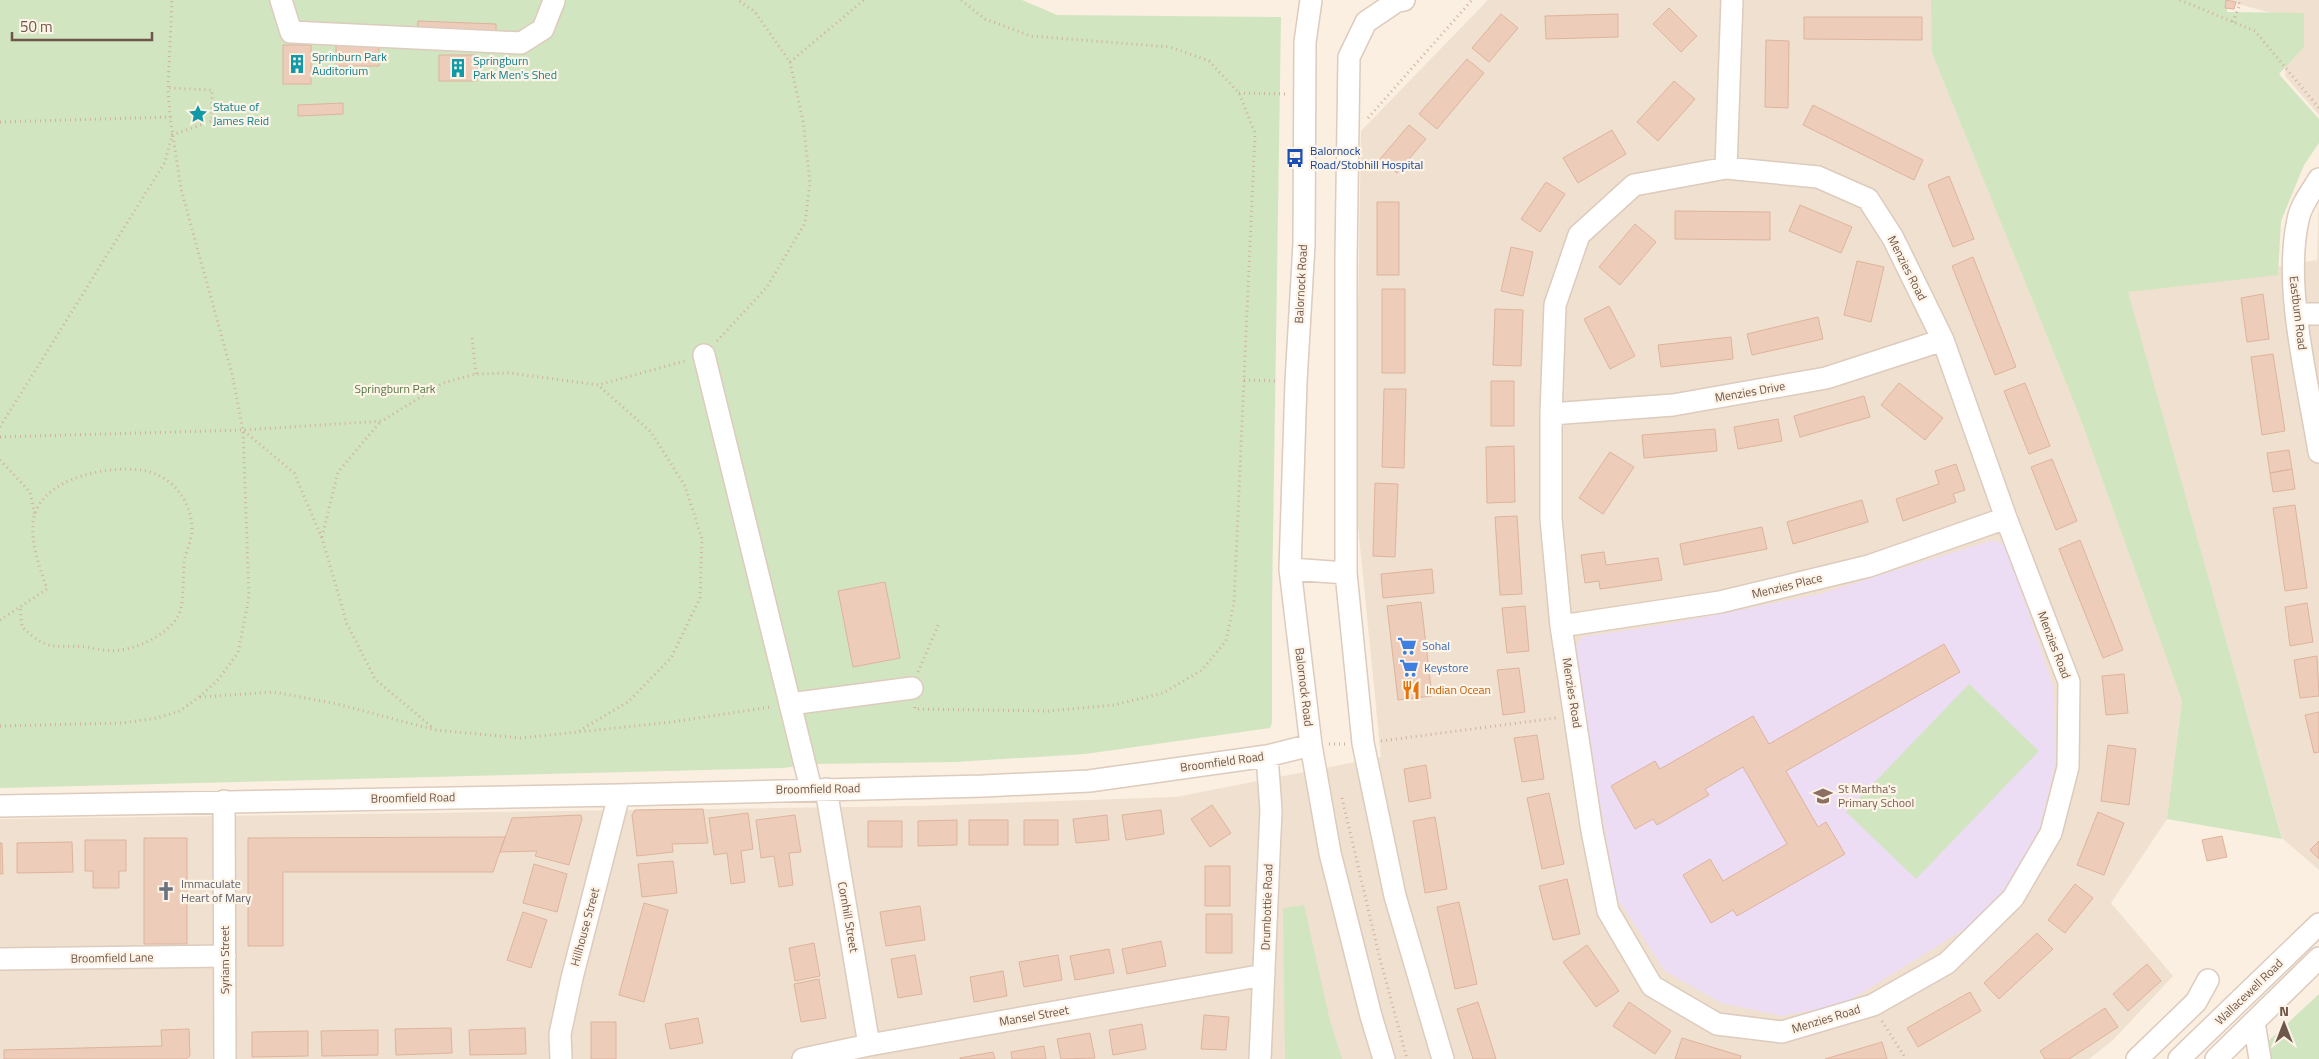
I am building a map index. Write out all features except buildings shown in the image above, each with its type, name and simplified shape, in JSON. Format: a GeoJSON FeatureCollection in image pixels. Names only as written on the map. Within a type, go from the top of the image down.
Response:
{"type":"FeatureCollection","features":[{"type":"Feature","properties":{"kind":"street"},"geometry":{"type":"LineString","coordinates":[[281,0],[291,32],[522,43],[543,29],[554,1]]}},
{"type":"Feature","properties":{"kind":"street","name":"Balornock Road"},"geometry":{"type":"LineString","coordinates":[[1311,0],[1305,42],[1304,244],[1296,382],[1290,569],[1321,745]]}},
{"type":"Feature","properties":{"kind":"street"},"geometry":{"type":"LineString","coordinates":[[1404,0],[1397,1],[1366,22],[1349,57],[1346,573],[1363,743],[1395,896],[1443,1059]]}},
{"type":"Feature","properties":{"kind":"street"},"geometry":{"type":"LineString","coordinates":[[1726,168],[1732,0]]}},
{"type":"Feature","properties":{"kind":"street","name":"Menzies Road"},"geometry":{"type":"LineString","coordinates":[[1726,168],[1818,177],[1868,198],[1893,238],[1943,340],[2006,518],[2069,682],[2068,767],[2051,833],[2013,898],[1947,963],[1872,1005],[1782,1032],[1717,1024],[1652,986],[1608,912],[1592,831],[1561,626],[1551,519],[1554,304],[1578,235],[1634,186],[1726,168]]}},
{"type":"Feature","properties":{"kind":"street","name":"Eastburn Road"},"geometry":{"type":"LineString","coordinates":[[2319,179],[2298,218],[2293,267],[2297,314],[2319,452]]}},
{"type":"Feature","properties":{"kind":"street"},"geometry":{"type":"LineString","coordinates":[[2297,314],[2319,314]]}},
{"type":"Feature","properties":{"kind":"street","name":"Menzies Drive"},"geometry":{"type":"LineString","coordinates":[[1551,414],[1673,405],[1826,378],[1943,340]]}},
{"type":"Feature","properties":{"kind":"street","name":"Cornhill Street"},"geometry":{"type":"LineString","coordinates":[[704,355],[790,704],[818,789],[869,1045]]}},
{"type":"Feature","properties":{"kind":"street","name":"Menzies Place"},"geometry":{"type":"LineString","coordinates":[[1561,626],[1720,602],[1860,568],[2006,518]]}},
{"type":"Feature","properties":{"kind":"street"},"geometry":{"type":"LineString","coordinates":[[1290,569],[1346,573]]}},
{"type":"Feature","properties":{"kind":"street"},"geometry":{"type":"LineString","coordinates":[[790,704],[912,688]]}},
{"type":"Feature","properties":{"kind":"street"},"geometry":{"type":"LineString","coordinates":[[1321,745],[1330,853],[1371,1016],[1384,1059]]}},
{"type":"Feature","properties":{"kind":"street","name":"Broomfield Road"},"geometry":{"type":"LineString","coordinates":[[0,806],[619,796],[818,789],[983,786],[1089,780],[1266,756],[1321,745]]}},
{"type":"Feature","properties":{"kind":"street","name":"Drumbottie Road"},"geometry":{"type":"LineString","coordinates":[[1260,1059],[1271,810],[1266,756]]}},
{"type":"Feature","properties":{"kind":"street","name":"Hillhouse Street"},"geometry":{"type":"LineString","coordinates":[[561,1059],[560,1034],[572,978],[619,796]]}},
{"type":"Feature","properties":{"kind":"street","name":"Syriam Street"},"geometry":{"type":"LineString","coordinates":[[224,801],[225,1059]]}},
{"type":"Feature","properties":{"kind":"street","name":"Wallacewell Road"},"geometry":{"type":"LineString","coordinates":[[2178,1059],[2319,924]]}},
{"type":"Feature","properties":{"kind":"street","name":"Broomfield Lane"},"geometry":{"type":"LineString","coordinates":[[0,959],[225,956]]}},
{"type":"Feature","properties":{"kind":"street","name":"Wallacewell Road"},"geometry":{"type":"LineString","coordinates":[[2216,1059],[2319,958]]}},
{"type":"Feature","properties":{"kind":"street","name":"Mansel Street"},"geometry":{"type":"LineString","coordinates":[[803,1059],[869,1045],[1264,975]]}},
{"type":"Feature","properties":{"kind":"street"},"geometry":{"type":"LineString","coordinates":[[2137,1059],[2196,1002],[2208,980]]}},
{"type":"Feature","properties":{"kind":"street"},"geometry":{"type":"LineString","coordinates":[[2254,1022],[2260,1059]]}},
{"type":"Feature","properties":{"kind":"path"},"geometry":{"type":"LineString","coordinates":[[0,726],[122,722],[157,718],[180,711],[217,681],[238,653],[249,597],[243,430],[232,374],[181,189],[172,135],[168,88],[172,0]]}},
{"type":"Feature","properties":{"kind":"path"},"geometry":{"type":"LineString","coordinates":[[322,538],[338,472],[382,421],[443,383],[476,374],[510,373],[598,385],[704,355],[768,287],[805,222],[810,183],[803,121],[790,62],[755,12],[738,0]]}},
{"type":"Feature","properties":{"kind":"path"},"geometry":{"type":"LineString","coordinates":[[790,62],[864,0]]}},
{"type":"Feature","properties":{"kind":"path"},"geometry":{"type":"LineString","coordinates":[[939,623],[912,688],[915,710],[1048,711],[1114,705],[1163,693],[1202,670],[1226,640],[1234,604],[1255,133],[1239,93],[1209,61],[1170,47],[1031,36],[985,19],[961,0]]}},
{"type":"Feature","properties":{"kind":"path"},"geometry":{"type":"LineString","coordinates":[[1348,142],[1472,0]]}},
{"type":"Feature","properties":{"kind":"path"},"geometry":{"type":"LineString","coordinates":[[2180,0],[2255,32],[2319,108]]}},
{"type":"Feature","properties":{"kind":"path"},"geometry":{"type":"LineString","coordinates":[[2232,22],[2240,4],[2236,0]]}},
{"type":"Feature","properties":{"kind":"path"},"geometry":{"type":"LineString","coordinates":[[168,88],[212,90],[212,121],[172,135]]}},
{"type":"Feature","properties":{"kind":"path"},"geometry":{"type":"LineString","coordinates":[[0,122],[170,117]]}},
{"type":"Feature","properties":{"kind":"path"},"geometry":{"type":"LineString","coordinates":[[0,427],[165,162],[172,135]]}},
{"type":"Feature","properties":{"kind":"path"},"geometry":{"type":"LineString","coordinates":[[472,338],[476,374]]}},
{"type":"Feature","properties":{"kind":"path"},"geometry":{"type":"LineString","coordinates":[[1244,380],[1296,382]]}},
{"type":"Feature","properties":{"kind":"path"},"geometry":{"type":"LineString","coordinates":[[578,732],[628,702],[671,658],[700,598],[702,539],[686,486],[651,432],[598,385]]}},
{"type":"Feature","properties":{"kind":"path"},"geometry":{"type":"LineString","coordinates":[[0,437],[243,430],[382,421]]}},
{"type":"Feature","properties":{"kind":"path"},"geometry":{"type":"LineString","coordinates":[[243,430],[294,473],[322,538],[347,624],[375,679],[435,730]]}},
{"type":"Feature","properties":{"kind":"path"},"geometry":{"type":"LineString","coordinates":[[0,460],[30,492],[35,517]]}},
{"type":"Feature","properties":{"kind":"path"},"geometry":{"type":"LineString","coordinates":[[0,620],[20,607],[47,590],[34,546],[33,522],[43,500],[68,480],[110,468],[143,470],[174,484],[186,502],[192,526],[190,544],[185,560],[179,615],[166,632],[121,650],[48,646],[22,627],[20,607]]}},
{"type":"Feature","properties":{"kind":"path"},"geometry":{"type":"LineString","coordinates":[[199,697],[274,692],[337,704],[435,730],[522,738],[672,722],[790,704]]}},
{"type":"Feature","properties":{"kind":"path"},"geometry":{"type":"LineString","coordinates":[[1321,745],[1363,743],[1576,716]]}},
{"type":"Feature","properties":{"kind":"path"},"geometry":{"type":"LineString","coordinates":[[1321,745],[1330,735]]}},
{"type":"Feature","properties":{"kind":"path"},"geometry":{"type":"LineString","coordinates":[[1321,745],[1334,754]]}},
{"type":"Feature","properties":{"kind":"path"},"geometry":{"type":"LineString","coordinates":[[1341,792],[1380,960],[1407,1059]]}},
{"type":"Feature","properties":{"kind":"path"},"geometry":{"type":"LineString","coordinates":[[1872,1005],[1906,1059]]}},
{"type":"Feature","properties":{"kind":"shaded area"},"geometry":{"type":"Polygon","coordinates":[[[1488,0],[1933,0],[1932,53],[2079,415],[2182,701],[2167,819],[2111,903],[2173,976],[2113,1040],[2089,1059],[0,1059],[0,819],[919,806],[1176,797],[1381,757],[1355,496],[1361,131],[1488,0]]]}},
{"type":"Feature","properties":{"kind":"shaded area"},"geometry":{"type":"Polygon","coordinates":[[[2223,0],[2319,0],[2319,115],[2285,76],[2287,17],[2223,0]]]}},
{"type":"Feature","properties":{"kind":"shaded area"},"geometry":{"type":"Polygon","coordinates":[[[2319,199],[2319,870],[2282,838],[2127,292],[2317,260],[2319,199]]]}},
{"type":"Feature","properties":{"kind":"shaded area","name":"St Martha's Primary School"},"geometry":{"type":"Polygon","coordinates":[[[1993,540],[2006,546],[2054,688],[2055,765],[2040,827],[2017,875],[1971,925],[1844,1004],[1782,1016],[1721,1003],[1665,971],[1617,898],[1573,650],[1582,637],[1669,624],[1820,594],[1993,540]]]}},
{"type":"Feature","properties":{"kind":"green space","name":"Springburn Park"},"geometry":{"type":"Polygon","coordinates":[[[0,0],[1022,0],[1057,15],[1281,17],[1272,602],[1272,723],[1270,728],[1085,754],[955,762],[814,764],[783,768],[0,788],[0,0]]]}},
{"type":"Feature","properties":{"kind":"green space"},"geometry":{"type":"Polygon","coordinates":[[[1931,0],[2227,0],[2227,12],[2304,13],[2304,47],[2279,74],[2319,119],[2319,143],[2304,165],[2281,221],[2278,275],[2128,292],[2282,839],[2167,819],[2182,701],[2079,415],[1932,53],[1931,0]]]}},
{"type":"Feature","properties":{"kind":"green space"},"geometry":{"type":"Polygon","coordinates":[[[1969,684],[2039,751],[1916,879],[1846,812],[1969,684]]]}},
{"type":"Feature","properties":{"kind":"green space"},"geometry":{"type":"Polygon","coordinates":[[[1304,905],[1330,1021],[1342,1059],[1285,1059],[1283,908],[1304,905]]]}},
{"type":"Feature","properties":{"kind":"green space"},"geometry":{"type":"Polygon","coordinates":[[[2319,994],[2319,1059],[2249,1059],[2319,994]]]}},
{"type":"Feature","properties":{"kind":"place","name":"Sprinburn Park Auditorium"},"geometry":{"type":"Point","coordinates":[297,64]}},
{"type":"Feature","properties":{"kind":"place","name":"Springburn Park Men's Shed"},"geometry":{"type":"Point","coordinates":[458,68]}},
{"type":"Feature","properties":{"kind":"place","name":"Statue of James Reid"},"geometry":{"type":"Point","coordinates":[198,114]}},
{"type":"Feature","properties":{"kind":"place","name":"Balornock Road/Stobhill Hospital"},"geometry":{"type":"Point","coordinates":[1295,158]}},
{"type":"Feature","properties":{"kind":"place","name":"Sohal"},"geometry":{"type":"Point","coordinates":[1407,646]}},
{"type":"Feature","properties":{"kind":"place","name":"Keystore"},"geometry":{"type":"Point","coordinates":[1409,668]}},
{"type":"Feature","properties":{"kind":"place","name":"Indian Ocean"},"geometry":{"type":"Point","coordinates":[1411,690]}},
{"type":"Feature","properties":{"kind":"place","name":"St Martha's Primary School"},"geometry":{"type":"Point","coordinates":[1823,796]}},
{"type":"Feature","properties":{"kind":"place","name":"Immaculate Heart of Mary"},"geometry":{"type":"Point","coordinates":[166,891]}}]}
